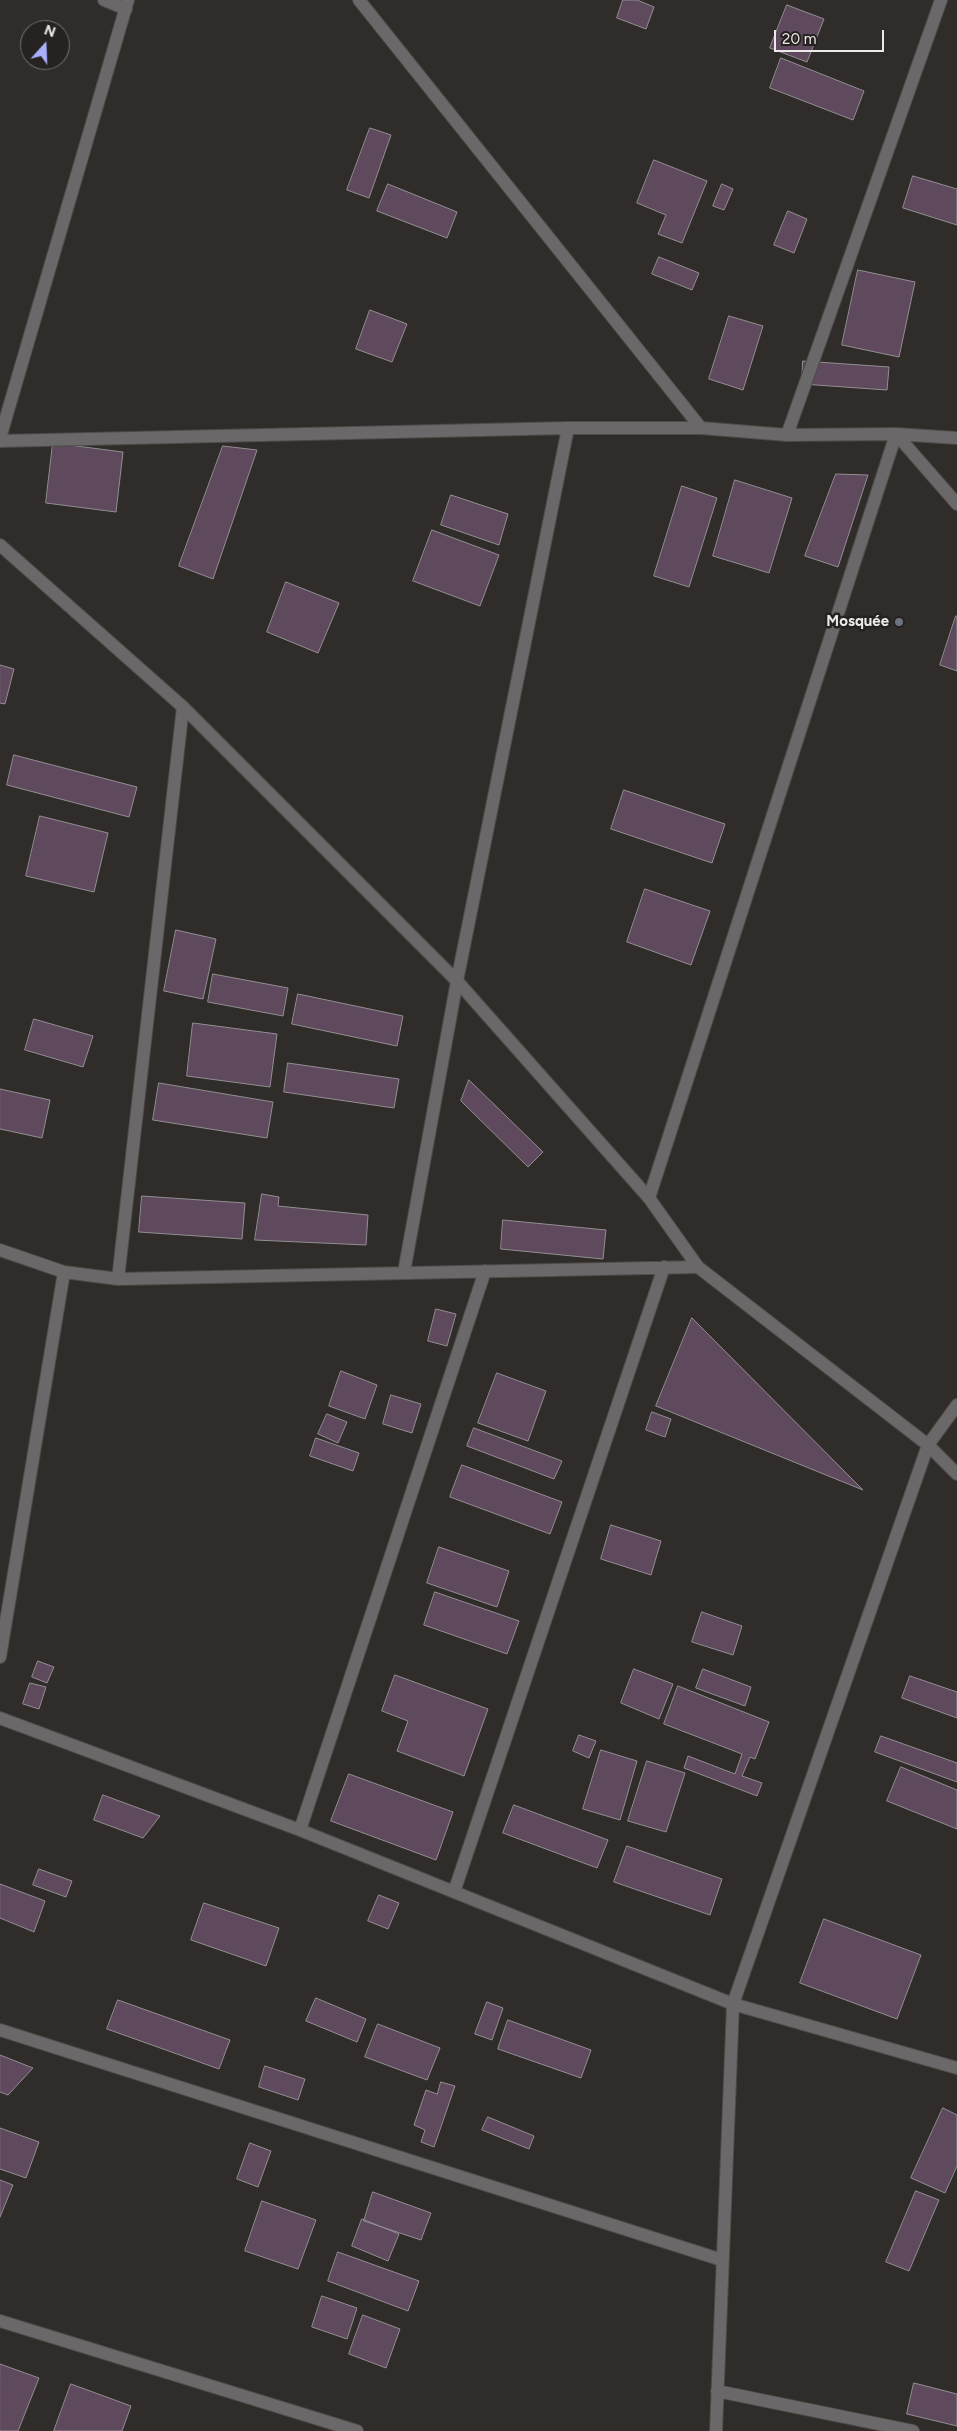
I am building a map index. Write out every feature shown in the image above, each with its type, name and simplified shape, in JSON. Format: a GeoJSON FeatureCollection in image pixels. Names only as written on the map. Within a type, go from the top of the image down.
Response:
{"type":"FeatureCollection","features":[{"type":"Feature","properties":{"kind":"street"},"geometry":{"type":"LineString","coordinates":[[104,0],[127,4],[0,440],[568,428],[701,428],[787,435],[896,434],[957,438]]}},
{"type":"Feature","properties":{"kind":"street"},"geometry":{"type":"LineString","coordinates":[[359,0],[701,428]]}},
{"type":"Feature","properties":{"kind":"street"},"geometry":{"type":"LineString","coordinates":[[787,435],[941,0]]}},
{"type":"Feature","properties":{"kind":"street"},"geometry":{"type":"LineString","coordinates":[[404,1272],[457,981],[568,428]]}},
{"type":"Feature","properties":{"kind":"street"},"geometry":{"type":"LineString","coordinates":[[896,434],[957,504]]}},
{"type":"Feature","properties":{"kind":"street"},"geometry":{"type":"LineString","coordinates":[[649,1198],[896,434]]}},
{"type":"Feature","properties":{"kind":"street"},"geometry":{"type":"LineString","coordinates":[[0,545],[183,707],[457,981],[649,1198],[698,1267],[928,1444],[957,1474]]}},
{"type":"Feature","properties":{"kind":"street"},"geometry":{"type":"LineString","coordinates":[[118,1279],[183,707]]}},
{"type":"Feature","properties":{"kind":"street"},"geometry":{"type":"LineString","coordinates":[[0,1250],[64,1272],[118,1279],[698,1267]]}},
{"type":"Feature","properties":{"kind":"street"},"geometry":{"type":"LineString","coordinates":[[454,1892],[664,1268]]}},
{"type":"Feature","properties":{"kind":"street"},"geometry":{"type":"LineString","coordinates":[[300,1830],[485,1271]]}},
{"type":"Feature","properties":{"kind":"street"},"geometry":{"type":"LineString","coordinates":[[0,1656],[64,1272]]}},
{"type":"Feature","properties":{"kind":"street"},"geometry":{"type":"LineString","coordinates":[[716,2431],[733,2004],[928,1444],[957,1405]]}},
{"type":"Feature","properties":{"kind":"street"},"geometry":{"type":"LineString","coordinates":[[0,1718],[300,1830],[733,2004],[957,2068]]}},
{"type":"Feature","properties":{"kind":"street"},"geometry":{"type":"LineString","coordinates":[[0,2030],[722,2260]]}},
{"type":"Feature","properties":{"kind":"street"},"geometry":{"type":"LineString","coordinates":[[0,2320],[357,2431]]}},
{"type":"Feature","properties":{"kind":"street"},"geometry":{"type":"LineString","coordinates":[[717,2391],[913,2431]]}},
{"type":"Feature","properties":{"kind":"building"},"geometry":{"type":"Polygon","coordinates":[[[623,0],[637,0],[654,7],[646,29],[617,18],[623,0]]]}},
{"type":"Feature","properties":{"kind":"building"},"geometry":{"type":"Polygon","coordinates":[[[787,5],[824,19],[807,62],[770,48],[787,5]]]}},
{"type":"Feature","properties":{"kind":"building"},"geometry":{"type":"Polygon","coordinates":[[[781,58],[864,91],[853,120],[770,88],[781,58]]]}},
{"type":"Feature","properties":{"kind":"building"},"geometry":{"type":"Polygon","coordinates":[[[370,128],[391,135],[369,198],[347,190],[370,128]]]}},
{"type":"Feature","properties":{"kind":"building"},"geometry":{"type":"Polygon","coordinates":[[[654,160],[707,181],[682,243],[658,234],[666,215],[637,203],[654,160]]]}},
{"type":"Feature","properties":{"kind":"building"},"geometry":{"type":"Polygon","coordinates":[[[913,176],[957,189],[957,225],[903,208],[913,176]]]}},
{"type":"Feature","properties":{"kind":"building"},"geometry":{"type":"Polygon","coordinates":[[[388,184],[457,212],[447,238],[377,211],[388,184]]]}},
{"type":"Feature","properties":{"kind":"building"},"geometry":{"type":"Polygon","coordinates":[[[722,184],[733,189],[724,210],[713,206],[722,184]]]}},
{"type":"Feature","properties":{"kind":"building"},"geometry":{"type":"Polygon","coordinates":[[[788,211],[807,219],[794,253],[774,245],[788,211]]]}},
{"type":"Feature","properties":{"kind":"building"},"geometry":{"type":"Polygon","coordinates":[[[659,257],[699,273],[692,290],[652,274],[659,257]]]}},
{"type":"Feature","properties":{"kind":"building"},"geometry":{"type":"Polygon","coordinates":[[[858,270],[915,282],[899,357],[842,345],[858,270]]]}},
{"type":"Feature","properties":{"kind":"building"},"geometry":{"type":"Polygon","coordinates":[[[370,310],[407,324],[392,362],[356,349],[370,310]]]}},
{"type":"Feature","properties":{"kind":"building"},"geometry":{"type":"Polygon","coordinates":[[[729,316],[763,326],[743,390],[709,379],[729,316]]]}},
{"type":"Feature","properties":{"kind":"building"},"geometry":{"type":"Polygon","coordinates":[[[803,361],[889,367],[887,390],[802,384],[803,361]]]}},
{"type":"Feature","properties":{"kind":"building"},"geometry":{"type":"Polygon","coordinates":[[[53,443],[123,452],[116,512],[46,503],[53,443]]]}},
{"type":"Feature","properties":{"kind":"building"},"geometry":{"type":"Polygon","coordinates":[[[223,446],[257,450],[213,579],[179,566],[223,446]]]}},
{"type":"Feature","properties":{"kind":"building"},"geometry":{"type":"Polygon","coordinates":[[[836,474],[868,475],[838,567],[805,556],[836,474]]]}},
{"type":"Feature","properties":{"kind":"building"},"geometry":{"type":"Polygon","coordinates":[[[735,480],[792,498],[769,573],[713,556],[735,480]]]}},
{"type":"Feature","properties":{"kind":"building"},"geometry":{"type":"Polygon","coordinates":[[[682,486],[717,498],[689,587],[654,576],[682,486]]]}},
{"type":"Feature","properties":{"kind":"building"},"geometry":{"type":"Polygon","coordinates":[[[451,495],[508,514],[499,545],[441,525],[451,495]]]}},
{"type":"Feature","properties":{"kind":"building"},"geometry":{"type":"Polygon","coordinates":[[[432,530],[499,555],[480,606],[413,581],[432,530]]]}},
{"type":"Feature","properties":{"kind":"building"},"geometry":{"type":"Polygon","coordinates":[[[286,582],[339,603],[318,653],[267,632],[286,582]]]}},
{"type":"Feature","properties":{"kind":"building"},"geometry":{"type":"Polygon","coordinates":[[[957,616],[957,671],[940,665],[957,616]]]}},
{"type":"Feature","properties":{"kind":"building"},"geometry":{"type":"Polygon","coordinates":[[[0,665],[14,669],[5,704],[0,703],[0,665]]]}},
{"type":"Feature","properties":{"kind":"building"},"geometry":{"type":"Polygon","coordinates":[[[14,755],[137,787],[129,817],[7,785],[14,755]]]}},
{"type":"Feature","properties":{"kind":"building"},"geometry":{"type":"Polygon","coordinates":[[[624,790],[725,824],[712,863],[611,829],[624,790]]]}},
{"type":"Feature","properties":{"kind":"building"},"geometry":{"type":"Polygon","coordinates":[[[40,816],[108,833],[94,892],[26,876],[40,816]]]}},
{"type":"Feature","properties":{"kind":"building"},"geometry":{"type":"Polygon","coordinates":[[[645,889],[710,911],[691,965],[627,942],[645,889]]]}},
{"type":"Feature","properties":{"kind":"building"},"geometry":{"type":"Polygon","coordinates":[[[176,930],[216,939],[203,999],[164,991],[176,930]]]}},
{"type":"Feature","properties":{"kind":"building"},"geometry":{"type":"Polygon","coordinates":[[[213,974],[288,988],[283,1016],[208,1002],[213,974]]]}},
{"type":"Feature","properties":{"kind":"building"},"geometry":{"type":"Polygon","coordinates":[[[298,994],[403,1016],[397,1046],[292,1024],[298,994]]]}},
{"type":"Feature","properties":{"kind":"building"},"geometry":{"type":"Polygon","coordinates":[[[34,1019],[93,1036],[83,1067],[25,1050],[34,1019]]]}},
{"type":"Feature","properties":{"kind":"building"},"geometry":{"type":"Polygon","coordinates":[[[193,1023],[277,1034],[270,1087],[187,1076],[193,1023]]]}},
{"type":"Feature","properties":{"kind":"building"},"geometry":{"type":"Polygon","coordinates":[[[288,1063],[399,1079],[394,1108],[284,1092],[288,1063]]]}},
{"type":"Feature","properties":{"kind":"building"},"geometry":{"type":"Polygon","coordinates":[[[469,1080],[543,1152],[528,1167],[461,1101],[469,1080]]]}},
{"type":"Feature","properties":{"kind":"building"},"geometry":{"type":"Polygon","coordinates":[[[159,1083],[273,1102],[267,1138],[153,1120],[159,1083]]]}},
{"type":"Feature","properties":{"kind":"building"},"geometry":{"type":"Polygon","coordinates":[[[0,1089],[50,1100],[42,1138],[0,1129],[0,1089]]]}},
{"type":"Feature","properties":{"kind":"building"},"geometry":{"type":"Polygon","coordinates":[[[262,1194],[279,1197],[278,1206],[368,1215],[366,1245],[255,1240],[262,1194]]]}},
{"type":"Feature","properties":{"kind":"building"},"geometry":{"type":"Polygon","coordinates":[[[142,1196],[245,1203],[242,1239],[139,1232],[142,1196]]]}},
{"type":"Feature","properties":{"kind":"building"},"geometry":{"type":"Polygon","coordinates":[[[503,1220],[606,1230],[603,1259],[501,1249],[503,1220]]]}},
{"type":"Feature","properties":{"kind":"building"},"geometry":{"type":"Polygon","coordinates":[[[436,1309],[456,1314],[447,1346],[428,1341],[436,1309]]]}},
{"type":"Feature","properties":{"kind":"building"},"geometry":{"type":"Polygon","coordinates":[[[692,1318],[863,1490],[656,1406],[692,1318]]]}},
{"type":"Feature","properties":{"kind":"building"},"geometry":{"type":"Polygon","coordinates":[[[341,1371],[377,1385],[365,1419],[329,1406],[341,1371]]]}},
{"type":"Feature","properties":{"kind":"building"},"geometry":{"type":"Polygon","coordinates":[[[497,1373],[546,1391],[528,1441],[478,1423],[497,1373]]]}},
{"type":"Feature","properties":{"kind":"building"},"geometry":{"type":"Polygon","coordinates":[[[391,1395],[421,1404],[412,1433],[383,1424],[391,1395]]]}},
{"type":"Feature","properties":{"kind":"building"},"geometry":{"type":"Polygon","coordinates":[[[652,1412],[671,1419],[665,1437],[646,1430],[652,1412]]]}},
{"type":"Feature","properties":{"kind":"building"},"geometry":{"type":"Polygon","coordinates":[[[327,1414],[347,1422],[338,1443],[318,1434],[327,1414]]]}},
{"type":"Feature","properties":{"kind":"building"},"geometry":{"type":"Polygon","coordinates":[[[474,1428],[562,1461],[554,1479],[467,1446],[474,1428]]]}},
{"type":"Feature","properties":{"kind":"building"},"geometry":{"type":"Polygon","coordinates":[[[316,1438],[359,1453],[353,1471],[310,1456],[316,1438]]]}},
{"type":"Feature","properties":{"kind":"building"},"geometry":{"type":"Polygon","coordinates":[[[462,1465],[562,1502],[550,1534],[450,1497],[462,1465]]]}},
{"type":"Feature","properties":{"kind":"building"},"geometry":{"type":"Polygon","coordinates":[[[611,1525],[661,1541],[651,1575],[601,1559],[611,1525]]]}},
{"type":"Feature","properties":{"kind":"building"},"geometry":{"type":"Polygon","coordinates":[[[439,1547],[509,1571],[497,1607],[427,1583],[439,1547]]]}},
{"type":"Feature","properties":{"kind":"building"},"geometry":{"type":"Polygon","coordinates":[[[435,1592],[519,1621],[507,1654],[424,1625],[435,1592]]]}},
{"type":"Feature","properties":{"kind":"building"},"geometry":{"type":"Polygon","coordinates":[[[702,1612],[742,1626],[733,1655],[692,1642],[702,1612]]]}},
{"type":"Feature","properties":{"kind":"building"},"geometry":{"type":"Polygon","coordinates":[[[38,1661],[54,1667],[47,1683],[32,1677],[38,1661]]]}},
{"type":"Feature","properties":{"kind":"building"},"geometry":{"type":"Polygon","coordinates":[[[634,1669],[673,1684],[659,1719],[621,1703],[634,1669]]]}},
{"type":"Feature","properties":{"kind":"building"},"geometry":{"type":"Polygon","coordinates":[[[703,1669],[751,1687],[745,1706],[696,1688],[703,1669]]]}},
{"type":"Feature","properties":{"kind":"building"},"geometry":{"type":"Polygon","coordinates":[[[395,1675],[488,1709],[464,1776],[397,1751],[408,1721],[382,1711],[395,1675]]]}},
{"type":"Feature","properties":{"kind":"building"},"geometry":{"type":"Polygon","coordinates":[[[910,1676],[957,1692],[957,1718],[902,1698],[910,1676]]]}},
{"type":"Feature","properties":{"kind":"building"},"geometry":{"type":"Polygon","coordinates":[[[30,1683],[46,1687],[39,1709],[23,1704],[30,1683]]]}},
{"type":"Feature","properties":{"kind":"building"},"geometry":{"type":"Polygon","coordinates":[[[678,1686],[769,1722],[755,1759],[750,1757],[742,1776],[762,1783],[757,1796],[684,1768],[688,1756],[735,1774],[742,1754],[664,1724],[678,1686]]]}},
{"type":"Feature","properties":{"kind":"building"},"geometry":{"type":"Polygon","coordinates":[[[579,1735],[596,1741],[589,1758],[573,1751],[579,1735]]]}},
{"type":"Feature","properties":{"kind":"building"},"geometry":{"type":"Polygon","coordinates":[[[881,1736],[957,1763],[957,1782],[875,1752],[881,1736]]]}},
{"type":"Feature","properties":{"kind":"building"},"geometry":{"type":"Polygon","coordinates":[[[601,1750],[637,1761],[620,1820],[583,1809],[601,1750]]]}},
{"type":"Feature","properties":{"kind":"building"},"geometry":{"type":"Polygon","coordinates":[[[647,1761],[685,1773],[666,1832],[628,1821],[647,1761]]]}},
{"type":"Feature","properties":{"kind":"building"},"geometry":{"type":"Polygon","coordinates":[[[901,1767],[957,1790],[957,1829],[887,1801],[901,1767]]]}},
{"type":"Feature","properties":{"kind":"building"},"geometry":{"type":"Polygon","coordinates":[[[349,1774],[453,1812],[436,1860],[331,1821],[349,1774]]]}},
{"type":"Feature","properties":{"kind":"building"},"geometry":{"type":"Polygon","coordinates":[[[103,1795],[160,1816],[143,1838],[94,1820],[103,1795]]]}},
{"type":"Feature","properties":{"kind":"building"},"geometry":{"type":"Polygon","coordinates":[[[514,1805],[608,1840],[597,1868],[503,1833],[514,1805]]]}},
{"type":"Feature","properties":{"kind":"building"},"geometry":{"type":"Polygon","coordinates":[[[627,1846],[722,1879],[710,1915],[614,1882],[627,1846]]]}},
{"type":"Feature","properties":{"kind":"building"},"geometry":{"type":"Polygon","coordinates":[[[39,1869],[72,1881],[66,1897],[33,1885],[39,1869]]]}},
{"type":"Feature","properties":{"kind":"building"},"geometry":{"type":"Polygon","coordinates":[[[0,1884],[45,1901],[34,1932],[0,1918],[0,1884]]]}},
{"type":"Feature","properties":{"kind":"building"},"geometry":{"type":"Polygon","coordinates":[[[379,1895],[399,1903],[388,1929],[368,1921],[379,1895]]]}},
{"type":"Feature","properties":{"kind":"building"},"geometry":{"type":"Polygon","coordinates":[[[204,1903],[279,1928],[266,1966],[191,1940],[204,1903]]]}},
{"type":"Feature","properties":{"kind":"building"},"geometry":{"type":"Polygon","coordinates":[[[824,1919],[921,1955],[897,2019],[800,1983],[824,1919]]]}},
{"type":"Feature","properties":{"kind":"building"},"geometry":{"type":"Polygon","coordinates":[[[316,1998],[366,2019],[357,2042],[306,2021],[316,1998]]]}},
{"type":"Feature","properties":{"kind":"building"},"geometry":{"type":"Polygon","coordinates":[[[118,2000],[230,2040],[219,2069],[107,2029],[118,2000]]]}},
{"type":"Feature","properties":{"kind":"building"},"geometry":{"type":"Polygon","coordinates":[[[487,2002],[503,2008],[492,2040],[475,2034],[487,2002]]]}},
{"type":"Feature","properties":{"kind":"building"},"geometry":{"type":"Polygon","coordinates":[[[508,2020],[591,2050],[581,2078],[498,2049],[508,2020]]]}},
{"type":"Feature","properties":{"kind":"building"},"geometry":{"type":"Polygon","coordinates":[[[378,2024],[440,2048],[427,2080],[365,2057],[378,2024]]]}},
{"type":"Feature","properties":{"kind":"building"},"geometry":{"type":"Polygon","coordinates":[[[0,2055],[33,2068],[8,2095],[0,2092],[0,2055]]]}},
{"type":"Feature","properties":{"kind":"building"},"geometry":{"type":"Polygon","coordinates":[[[265,2066],[305,2079],[298,2100],[259,2087],[265,2066]]]}},
{"type":"Feature","properties":{"kind":"building"},"geometry":{"type":"Polygon","coordinates":[[[441,2082],[455,2086],[434,2147],[421,2142],[425,2130],[414,2125],[426,2090],[437,2094],[441,2082]]]}},
{"type":"Feature","properties":{"kind":"building"},"geometry":{"type":"Polygon","coordinates":[[[943,2108],[957,2115],[957,2166],[945,2193],[911,2178],[943,2108]]]}},
{"type":"Feature","properties":{"kind":"building"},"geometry":{"type":"Polygon","coordinates":[[[488,2117],[534,2136],[529,2149],[482,2130],[488,2117]]]}},
{"type":"Feature","properties":{"kind":"building"},"geometry":{"type":"Polygon","coordinates":[[[0,2128],[39,2142],[26,2178],[0,2169],[0,2128]]]}},
{"type":"Feature","properties":{"kind":"building"},"geometry":{"type":"Polygon","coordinates":[[[250,2143],[271,2151],[258,2187],[237,2179],[250,2143]]]}},
{"type":"Feature","properties":{"kind":"building"},"geometry":{"type":"Polygon","coordinates":[[[0,2180],[13,2185],[0,2217],[0,2180]]]}},
{"type":"Feature","properties":{"kind":"building"},"geometry":{"type":"Polygon","coordinates":[[[916,2191],[939,2200],[909,2271],[886,2262],[916,2191]]]}},
{"type":"Feature","properties":{"kind":"building"},"geometry":{"type":"Polygon","coordinates":[[[373,2192],[431,2213],[421,2240],[364,2221],[373,2192]]]}},
{"type":"Feature","properties":{"kind":"building"},"geometry":{"type":"Polygon","coordinates":[[[262,2201],[316,2220],[298,2269],[245,2251],[262,2201]]]}},
{"type":"Feature","properties":{"kind":"building"},"geometry":{"type":"Polygon","coordinates":[[[362,2219],[399,2234],[388,2261],[352,2246],[362,2219]]]}},
{"type":"Feature","properties":{"kind":"building"},"geometry":{"type":"Polygon","coordinates":[[[338,2252],[419,2281],[408,2311],[328,2281],[338,2252]]]}},
{"type":"Feature","properties":{"kind":"building"},"geometry":{"type":"Polygon","coordinates":[[[322,2296],[357,2308],[347,2339],[312,2327],[322,2296]]]}},
{"type":"Feature","properties":{"kind":"building"},"geometry":{"type":"Polygon","coordinates":[[[363,2315],[400,2329],[386,2368],[349,2354],[363,2315]]]}},
{"type":"Feature","properties":{"kind":"building"},"geometry":{"type":"Polygon","coordinates":[[[0,2364],[39,2378],[18,2431],[0,2431],[0,2364]]]}},
{"type":"Feature","properties":{"kind":"building"},"geometry":{"type":"Polygon","coordinates":[[[914,2383],[957,2394],[957,2426],[907,2414],[914,2383]]]}},
{"type":"Feature","properties":{"kind":"building"},"geometry":{"type":"Polygon","coordinates":[[[71,2384],[131,2406],[122,2431],[54,2431],[71,2384]]]}},
{"type":"Feature","properties":{"kind":"place","name":"Mosquée"},"geometry":{"type":"Point","coordinates":[899,622]}}]}
